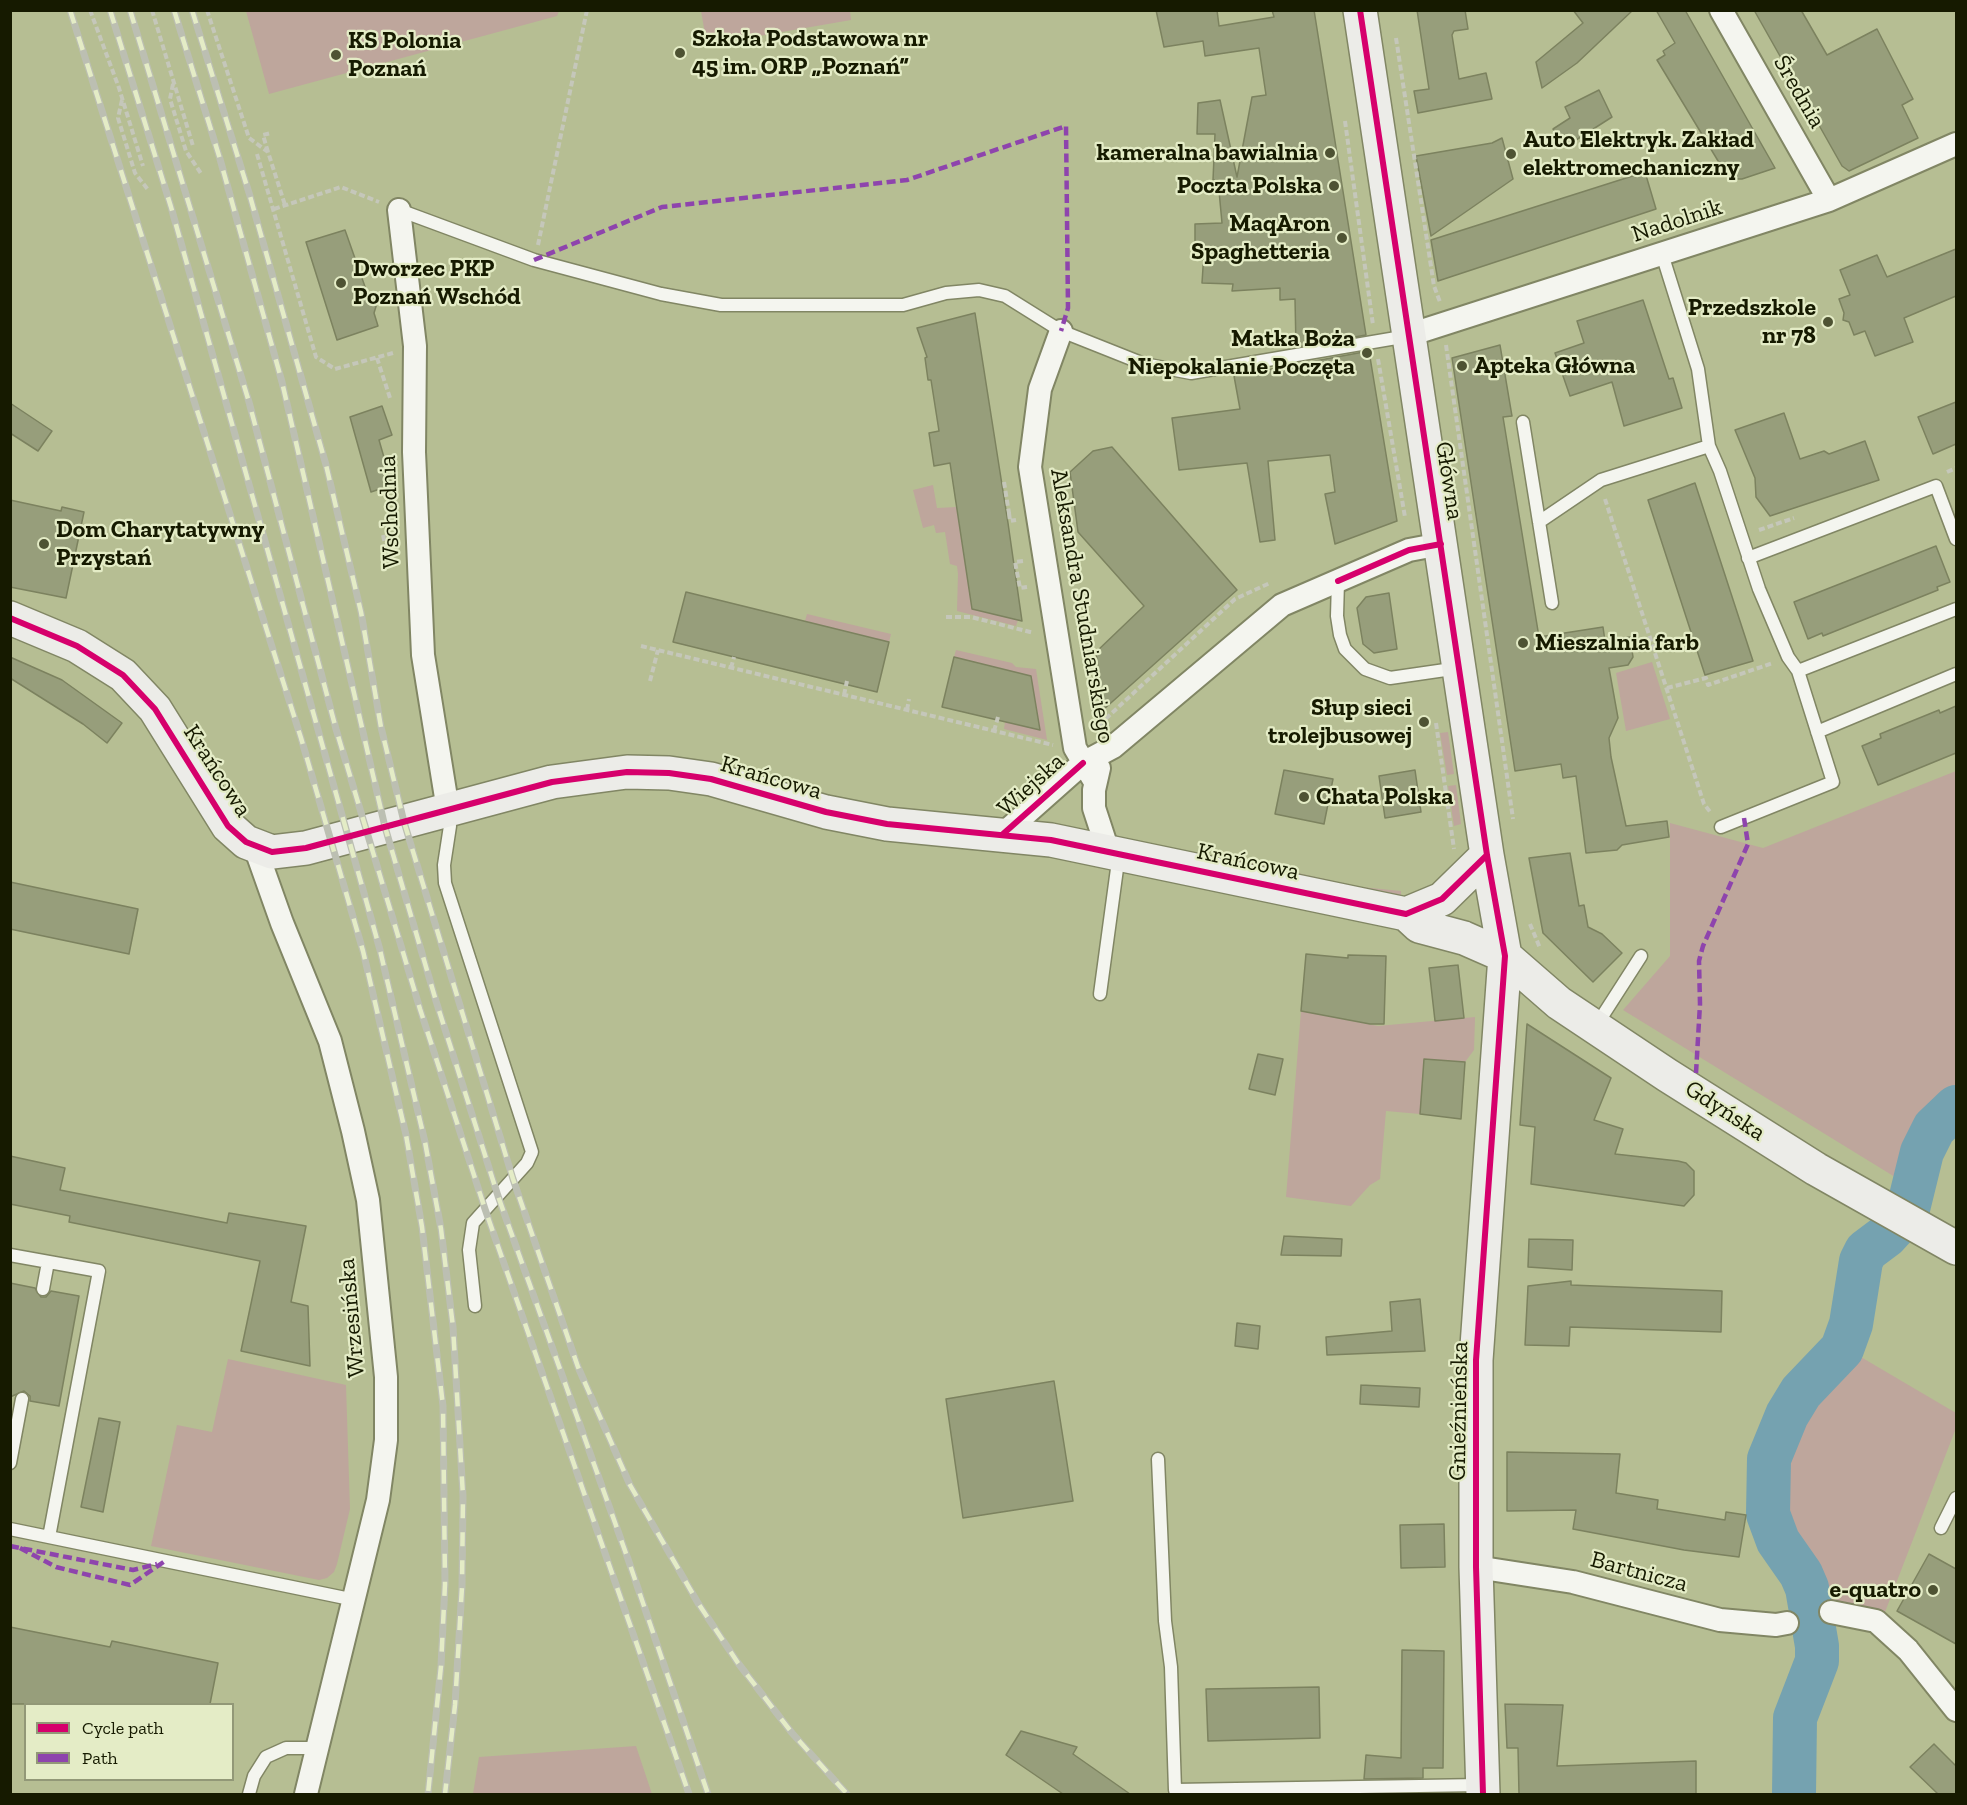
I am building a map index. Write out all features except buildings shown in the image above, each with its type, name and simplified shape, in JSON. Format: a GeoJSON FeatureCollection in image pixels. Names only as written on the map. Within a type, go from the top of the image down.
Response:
{"type":"FeatureCollection","features":[{"type":"Feature","properties":{"kind":"street","name":"Główna"},"geometry":{"type":"LineString","coordinates":[[1360,10],[1409,335],[1425,547],[1460,668],[1472,857],[1505,956]]}},
{"type":"Feature","properties":{"kind":"street","name":"Średnia"},"geometry":{"type":"LineString","coordinates":[[1721,10],[1829,200]]}},
{"type":"Feature","properties":{"kind":"street","name":"Nadolnik"},"geometry":{"type":"LineString","coordinates":[[1409,335],[1829,200],[1956,144]]}},
{"type":"Feature","properties":{"kind":"street","name":"Wschodnia"},"geometry":{"type":"LineString","coordinates":[[399,210],[416,346],[414,452],[423,655],[448,810]]}},
{"type":"Feature","properties":{"kind":"street","name":"Aleksandra Studniarskiego"},"geometry":{"type":"LineString","coordinates":[[1061,331],[1040,389],[1030,467],[1075,748],[1095,782]]}},
{"type":"Feature","properties":{"kind":"street","name":"Wiejska"},"geometry":{"type":"LineString","coordinates":[[1003,834],[1083,763],[1113,747],[1282,605],[1425,547]]}},
{"type":"Feature","properties":{"kind":"street","name":"Krańcowa"},"geometry":{"type":"LineString","coordinates":[[10,618],[77,646],[123,675],[155,709],[219,814],[240,838],[255,847],[272,852],[288,852],[585,776],[627,772],[669,773],[711,779],[826,812],[877,822],[1003,834],[1114,852],[1407,914],[1419,926],[1464,938],[1505,956]]}},
{"type":"Feature","properties":{"kind":"street","name":"Wiejska"},"geometry":{"type":"LineString","coordinates":[[1113,747],[1102,763],[1095,782],[1094,807],[1114,852]]}},
{"type":"Feature","properties":{"kind":"street","name":"Wrzesińska"},"geometry":{"type":"LineString","coordinates":[[255,847],[330,1041],[368,1200],[386,1377],[386,1440],[378,1500],[306,1794]]}},
{"type":"Feature","properties":{"kind":"street"},"geometry":{"type":"LineString","coordinates":[[1407,914],[1442,899],[1472,857]]}},
{"type":"Feature","properties":{"kind":"street"},"geometry":{"type":"LineString","coordinates":[[1442,899],[1460,905],[1480,916],[1495,935],[1505,956]]}},
{"type":"Feature","properties":{"kind":"street","name":"Gdyńska"},"geometry":{"type":"LineString","coordinates":[[1505,956],[1545,992],[1595,1027],[1774,1143],[1956,1248]]}},
{"type":"Feature","properties":{"kind":"street","name":"Gnieźnieńska"},"geometry":{"type":"LineString","coordinates":[[1483,1790],[1476,1567],[1476,1360],[1505,956]]}},
{"type":"Feature","properties":{"kind":"street","name":"Bartnicza"},"geometry":{"type":"LineString","coordinates":[[1476,1567],[1564,1580],[1722,1621],[1776,1625],[1787,1623]]}},
{"type":"Feature","properties":{"kind":"street"},"geometry":{"type":"LineString","coordinates":[[1831,1612],[1876,1621],[1908,1650],[1956,1710]]}},
{"type":"Feature","properties":{"kind":"lane"},"geometry":{"type":"LineString","coordinates":[[399,210],[534,260],[661,294],[721,305],[903,305],[946,293],[979,290],[1005,296],[1061,331],[1144,364],[1191,373],[1409,335]]}},
{"type":"Feature","properties":{"kind":"lane"},"geometry":{"type":"LineString","coordinates":[[1662,254],[1698,369],[1709,446],[1720,471],[1748,558],[1788,657],[1798,671],[1833,782],[1721,827]]}},
{"type":"Feature","properties":{"kind":"lane"},"geometry":{"type":"LineString","coordinates":[[1523,422],[1552,603]]}},
{"type":"Feature","properties":{"kind":"lane"},"geometry":{"type":"LineString","coordinates":[[1539,522],[1599,482],[1709,446]]}},
{"type":"Feature","properties":{"kind":"lane"},"geometry":{"type":"LineString","coordinates":[[1748,558],[1936,486],[1956,539]]}},
{"type":"Feature","properties":{"kind":"lane"},"geometry":{"type":"LineString","coordinates":[[1338,581],[1340,635],[1345,649],[1365,669],[1390,678],[1460,668]]}},
{"type":"Feature","properties":{"kind":"lane"},"geometry":{"type":"LineString","coordinates":[[1798,671],[1956,609]]}},
{"type":"Feature","properties":{"kind":"lane"},"geometry":{"type":"LineString","coordinates":[[1817,732],[1956,674]]}},
{"type":"Feature","properties":{"kind":"lane"},"geometry":{"type":"LineString","coordinates":[[448,810],[450,826],[444,865],[445,883],[532,1152],[527,1162],[473,1223],[469,1250],[475,1306]]}},
{"type":"Feature","properties":{"kind":"lane"},"geometry":{"type":"LineString","coordinates":[[1100,994],[1114,852]]}},
{"type":"Feature","properties":{"kind":"lane"},"geometry":{"type":"LineString","coordinates":[[1595,1027],[1641,956]]}},
{"type":"Feature","properties":{"kind":"lane"},"geometry":{"type":"LineString","coordinates":[[10,1255],[99,1271],[49,1537]]}},
{"type":"Feature","properties":{"kind":"lane"},"geometry":{"type":"LineString","coordinates":[[43,1289],[48,1262]]}},
{"type":"Feature","properties":{"kind":"lane"},"geometry":{"type":"LineString","coordinates":[[10,1463],[22,1399]]}},
{"type":"Feature","properties":{"kind":"lane"},"geometry":{"type":"LineString","coordinates":[[1158,1459],[1165,1621],[1171,1667],[1175,1790],[1483,1790]]}},
{"type":"Feature","properties":{"kind":"lane"},"geometry":{"type":"LineString","coordinates":[[1941,1528],[1956,1498]]}},
{"type":"Feature","properties":{"kind":"lane"},"geometry":{"type":"LineString","coordinates":[[10,1529],[355,1600]]}},
{"type":"Feature","properties":{"kind":"lane"},"geometry":{"type":"LineString","coordinates":[[249,1794],[254,1776],[266,1757],[286,1748],[317,1748]]}},
{"type":"Feature","properties":{"kind":"path"},"geometry":{"type":"LineString","coordinates":[[90,10],[122,99],[142,166]]}},
{"type":"Feature","properties":{"kind":"path"},"geometry":{"type":"LineString","coordinates":[[152,10],[193,146]]}},
{"type":"Feature","properties":{"kind":"path"},"geometry":{"type":"LineString","coordinates":[[207,10],[249,138],[268,152]]}},
{"type":"Feature","properties":{"kind":"path"},"geometry":{"type":"LineString","coordinates":[[534,260],[546,220],[588,10]]}},
{"type":"Feature","properties":{"kind":"path"},"geometry":{"type":"LineString","coordinates":[[1395,34],[1434,286],[1443,325],[1514,827]]}},
{"type":"Feature","properties":{"kind":"path"},"geometry":{"type":"LineString","coordinates":[[174,82],[170,99],[186,151],[202,174]]}},
{"type":"Feature","properties":{"kind":"path"},"geometry":{"type":"LineString","coordinates":[[122,99],[118,118],[135,173],[149,190]]}},
{"type":"Feature","properties":{"kind":"path"},"geometry":{"type":"LineString","coordinates":[[1344,113],[1375,342],[1408,528],[1425,547]]}},
{"type":"Feature","properties":{"kind":"path"},"geometry":{"type":"LineString","coordinates":[[271,133],[263,135],[285,205]]}},
{"type":"Feature","properties":{"kind":"path"},"geometry":{"type":"LineString","coordinates":[[257,154],[316,357],[335,369],[416,346]]}},
{"type":"Feature","properties":{"kind":"path"},"geometry":{"type":"LineString","coordinates":[[274,209],[341,187],[399,210]]}},
{"type":"Feature","properties":{"kind":"path"},"geometry":{"type":"LineString","coordinates":[[1004,482],[1007,513],[1010,519]]}},
{"type":"Feature","properties":{"kind":"path"},"geometry":{"type":"LineString","coordinates":[[1599,482],[1704,804],[1721,827]]}},
{"type":"Feature","properties":{"kind":"path"},"geometry":{"type":"LineString","coordinates":[[1751,522],[1757,531],[1797,518]]}},
{"type":"Feature","properties":{"kind":"path"},"geometry":{"type":"LineString","coordinates":[[1473,534],[1479,533]]}},
{"type":"Feature","properties":{"kind":"path"},"geometry":{"type":"LineString","coordinates":[[946,616],[971,618],[1030,633],[1041,632]]}},
{"type":"Feature","properties":{"kind":"path"},"geometry":{"type":"LineString","coordinates":[[641,646],[1060,746]]}},
{"type":"Feature","properties":{"kind":"path"},"geometry":{"type":"LineString","coordinates":[[650,681],[658,650]]}},
{"type":"Feature","properties":{"kind":"path"},"geometry":{"type":"LineString","coordinates":[[731,668],[734,657]]}},
{"type":"Feature","properties":{"kind":"path"},"geometry":{"type":"LineString","coordinates":[[1667,688],[1706,678],[1708,685],[1788,657]]}},
{"type":"Feature","properties":{"kind":"path"},"geometry":{"type":"LineString","coordinates":[[844,695],[847,681]]}},
{"type":"Feature","properties":{"kind":"path"},"geometry":{"type":"LineString","coordinates":[[907,710],[909,699]]}},
{"type":"Feature","properties":{"kind":"path"},"geometry":{"type":"LineString","coordinates":[[994,731],[998,717]]}},
{"type":"Feature","properties":{"kind":"path"},"geometry":{"type":"LineString","coordinates":[[1436,721],[1472,857]]}},
{"type":"Feature","properties":{"kind":"shaded area","name":"KS Polonia Poznań"},"geometry":{"type":"Polygon","coordinates":[[[246,10],[559,11],[557,16],[269,94],[246,10]]]}},
{"type":"Feature","properties":{"kind":"shaded area"},"geometry":{"type":"Polygon","coordinates":[[[701,11],[850,11],[851,20],[707,45],[701,11]]]}},
{"type":"Feature","properties":{"kind":"shaded area"},"geometry":{"type":"Polygon","coordinates":[[[933,485],[937,508],[956,507],[957,509],[963,550],[978,610],[1013,619],[1019,617],[1016,626],[957,611],[957,566],[950,564],[945,532],[936,533],[934,525],[923,528],[913,490],[933,485]]]}},
{"type":"Feature","properties":{"kind":"shaded area"},"geometry":{"type":"Polygon","coordinates":[[[807,614],[891,634],[889,642],[805,621],[807,614]]]}},
{"type":"Feature","properties":{"kind":"shaded area"},"geometry":{"type":"Polygon","coordinates":[[[956,650],[1012,663],[1016,667],[1036,669],[1047,740],[1004,729],[1005,722],[1031,728],[1038,721],[1031,676],[954,657],[956,650]]]}},
{"type":"Feature","properties":{"kind":"shaded area"},"geometry":{"type":"Polygon","coordinates":[[[1652,662],[1670,719],[1626,731],[1616,673],[1652,662]]]}},
{"type":"Feature","properties":{"kind":"shaded area"},"geometry":{"type":"Polygon","coordinates":[[[1448,732],[1454,774],[1447,775],[1440,733],[1448,732]]]}},
{"type":"Feature","properties":{"kind":"shaded area"},"geometry":{"type":"Polygon","coordinates":[[[1956,771],[1956,1128],[1895,1177],[1623,1010],[1670,956],[1670,823],[1763,848],[1956,771]]]}},
{"type":"Feature","properties":{"kind":"shaded area"},"geometry":{"type":"Polygon","coordinates":[[[1456,785],[1461,824],[1454,826],[1448,786],[1456,785]]]}},
{"type":"Feature","properties":{"kind":"shaded area"},"geometry":{"type":"Polygon","coordinates":[[[1225,857],[1361,887],[1401,891],[1401,895],[1391,895],[1230,862],[1225,857]]]}},
{"type":"Feature","properties":{"kind":"shaded area"},"geometry":{"type":"Polygon","coordinates":[[[1301,1011],[1378,1026],[1475,1017],[1474,1050],[1465,1062],[1424,1059],[1420,1114],[1386,1111],[1380,1179],[1370,1185],[1351,1206],[1286,1197],[1301,1011]]]}},
{"type":"Feature","properties":{"kind":"shaded area"},"geometry":{"type":"Polygon","coordinates":[[[1849,1350],[1956,1413],[1956,1428],[1885,1612],[1817,1596],[1802,1561],[1784,1537],[1780,1509],[1795,1425],[1813,1393],[1849,1350]]]}},
{"type":"Feature","properties":{"kind":"shaded area"},"geometry":{"type":"Polygon","coordinates":[[[228,1359],[346,1385],[350,1509],[337,1564],[334,1572],[327,1578],[319,1580],[151,1546],[177,1425],[212,1432],[228,1359]]]}},
{"type":"Feature","properties":{"kind":"shaded area"},"geometry":{"type":"Polygon","coordinates":[[[636,1746],[652,1794],[473,1794],[479,1757],[636,1746]]]}},
{"type":"Feature","properties":{"kind":"waterway","name":"Główna"},"geometry":{"type":"LineString","coordinates":[[1794,1794],[1795,1718],[1817,1661],[1817,1646],[1807,1588],[1801,1574],[1778,1541],[1768,1514],[1769,1459],[1787,1415],[1801,1392],[1842,1349],[1851,1324],[1861,1261],[1866,1251],[1886,1236],[1907,1213],[1922,1152],[1934,1128],[1956,1107]]}},
{"type":"Feature","properties":{"kind":"railway"},"geometry":{"type":"LineString","coordinates":[[70,10],[301,738],[363,951],[406,1135],[422,1227],[443,1406],[445,1584],[441,1666],[428,1794]]}},
{"type":"Feature","properties":{"kind":"railway"},"geometry":{"type":"LineString","coordinates":[[110,10],[171,207],[380,950],[425,1142],[441,1229],[453,1327],[463,1496],[462,1587],[455,1705],[445,1794]]}},
{"type":"Feature","properties":{"kind":"railway"},"geometry":{"type":"LineString","coordinates":[[130,10],[249,402],[336,729],[420,1009],[485,1209],[689,1794]]}},
{"type":"Feature","properties":{"kind":"railway"},"geometry":{"type":"LineString","coordinates":[[174,10],[220,159],[282,382],[385,827],[436,1001],[498,1196],[628,1559],[708,1794]]}},
{"type":"Feature","properties":{"kind":"railway"},"geometry":{"type":"LineString","coordinates":[[192,10],[250,196],[326,465],[361,612],[381,727],[404,822],[513,1179],[578,1367],[630,1485],[698,1603],[738,1663],[792,1733],[847,1794]]}},
{"type":"Feature","properties":{"kind":"marked path"},"geometry":{"type":"LineString","coordinates":[[534,260],[662,207],[907,180],[1066,126],[1068,308],[1061,331]]}},
{"type":"Feature","properties":{"kind":"marked path"},"geometry":{"type":"LineString","coordinates":[[1696,1073],[1700,1004],[1699,961],[1703,946],[1748,844],[1744,818]]}},
{"type":"Feature","properties":{"kind":"marked path"},"geometry":{"type":"LineString","coordinates":[[10,1546],[133,1570],[157,1564]]}},
{"type":"Feature","properties":{"kind":"marked path"},"geometry":{"type":"LineString","coordinates":[[20,1548],[56,1567],[130,1585],[165,1561]]}},
{"type":"Feature","properties":{"kind":"cycle path"},"geometry":{"type":"LineString","coordinates":[[1360,10],[1487,855],[1505,956],[1476,1360],[1476,1567],[1483,1794]]}},
{"type":"Feature","properties":{"kind":"cycle path"},"geometry":{"type":"LineString","coordinates":[[1338,581],[1409,550],[1441,544]]}},
{"type":"Feature","properties":{"kind":"cycle path"},"geometry":{"type":"LineString","coordinates":[[10,618],[77,646],[123,675],[155,709],[228,826],[246,842],[272,852],[306,848],[552,782],[627,772],[669,773],[711,779],[826,812],[887,824],[1051,840],[1406,914],[1442,899],[1487,855]]}},
{"type":"Feature","properties":{"kind":"cycle path"},"geometry":{"type":"LineString","coordinates":[[1003,834],[1083,763]]}},
{"type":"Feature","properties":{"kind":"place","name":"Szkoła Podstawowa nr 45 im. ORP „Poznań”"},"geometry":{"type":"Point","coordinates":[680,53]}},
{"type":"Feature","properties":{"kind":"place","name":"KS Polonia Poznań"},"geometry":{"type":"Point","coordinates":[336,55]}},
{"type":"Feature","properties":{"kind":"place","name":"kameralna bawialnia"},"geometry":{"type":"Point","coordinates":[1330,153]}},
{"type":"Feature","properties":{"kind":"place","name":"Auto Elektryk. Zakład elektromechaniczny"},"geometry":{"type":"Point","coordinates":[1511,154]}},
{"type":"Feature","properties":{"kind":"place","name":"Poczta Polska"},"geometry":{"type":"Point","coordinates":[1334,186]}},
{"type":"Feature","properties":{"kind":"place","name":"MaqAron Spaghetteria"},"geometry":{"type":"Point","coordinates":[1342,238]}},
{"type":"Feature","properties":{"kind":"place","name":"Dworzec PKP Poznań Wschód"},"geometry":{"type":"Point","coordinates":[341,283]}},
{"type":"Feature","properties":{"kind":"place","name":"Przedszkole nr 78"},"geometry":{"type":"Point","coordinates":[1828,322]}},
{"type":"Feature","properties":{"kind":"place","name":"Matka Boża Niepokalanie Poczęta"},"geometry":{"type":"Point","coordinates":[1367,353]}},
{"type":"Feature","properties":{"kind":"place","name":"Apteka Główna"},"geometry":{"type":"Point","coordinates":[1462,366]}},
{"type":"Feature","properties":{"kind":"place","name":"Dom Charytatywny Przystań"},"geometry":{"type":"Point","coordinates":[44,544]}},
{"type":"Feature","properties":{"kind":"place","name":"Mieszalnia farb"},"geometry":{"type":"Point","coordinates":[1523,643]}},
{"type":"Feature","properties":{"kind":"place","name":"Słup sieci trolejbusowej"},"geometry":{"type":"Point","coordinates":[1424,722]}},
{"type":"Feature","properties":{"kind":"place","name":"Chata Polska"},"geometry":{"type":"Point","coordinates":[1304,797]}},
{"type":"Feature","properties":{"kind":"place","name":"e-quatro"},"geometry":{"type":"Point","coordinates":[1933,1590]}}]}
